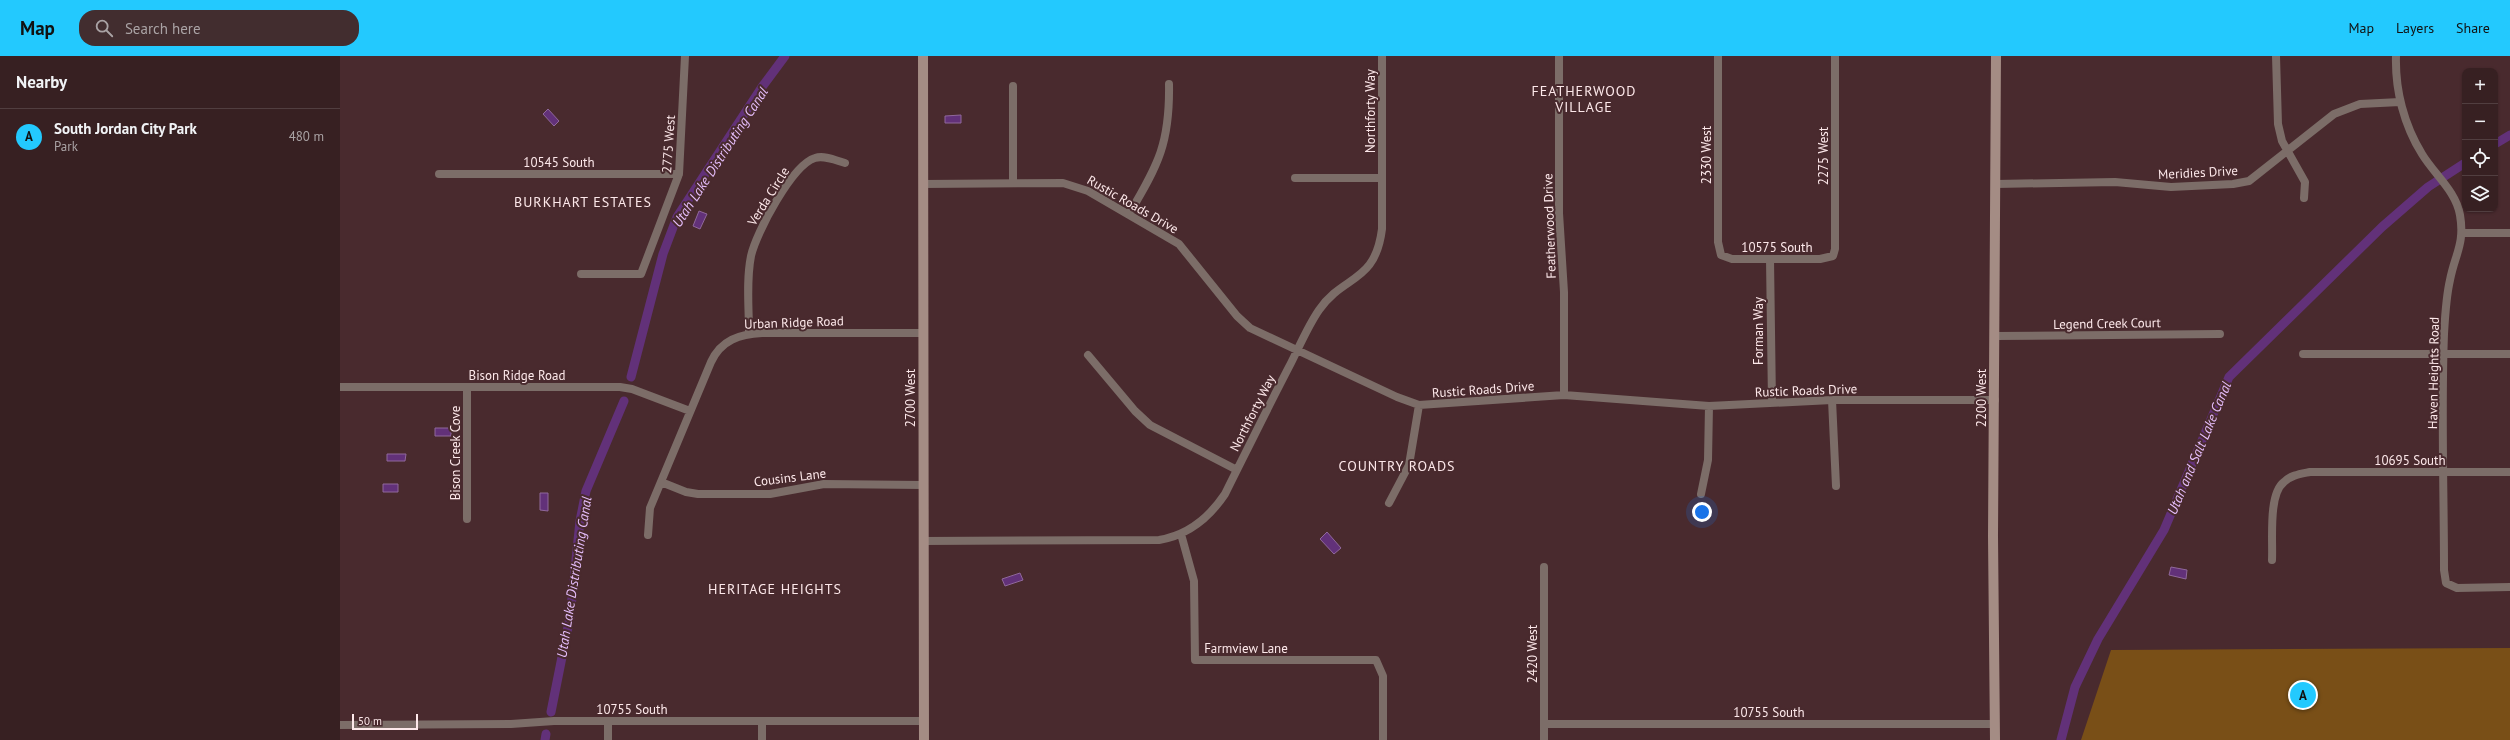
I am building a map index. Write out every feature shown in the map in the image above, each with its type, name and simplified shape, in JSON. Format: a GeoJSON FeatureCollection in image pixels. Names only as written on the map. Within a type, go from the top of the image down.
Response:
{"type":"FeatureCollection","features":[{"type":"Feature","properties":{"kind":"main road","name":"2700 West"},"geometry":{"type":"LineString","coordinates":[[923,56],[924,740]]}},
{"type":"Feature","properties":{"kind":"main road","name":"2200 West"},"geometry":{"type":"LineString","coordinates":[[1995,740],[1993,536],[1996,56]]}},
{"type":"Feature","properties":{"kind":"street","name":"2775 West"},"geometry":{"type":"LineString","coordinates":[[581,274],[641,274],[679,174],[685,56]]}},
{"type":"Feature","properties":{"kind":"street","name":"Northforty Way"},"geometry":{"type":"LineString","coordinates":[[923,541],[1149,541],[1181,534],[1206,518],[1216,507],[1237,470],[1313,318],[1323,304],[1336,292],[1357,279],[1375,257],[1382,229],[1382,56]]}},
{"type":"Feature","properties":{"kind":"street","name":"Featherwood Drive"},"geometry":{"type":"LineString","coordinates":[[1559,56],[1559,213],[1564,292],[1564,395]]}},
{"type":"Feature","properties":{"kind":"street","name":"2330 West"},"geometry":{"type":"LineString","coordinates":[[1718,56],[1718,242],[1721,255]]}},
{"type":"Feature","properties":{"kind":"street","name":"2275 West"},"geometry":{"type":"LineString","coordinates":[[1833,256],[1835,243],[1835,56]]}},
{"type":"Feature","properties":{"kind":"street"},"geometry":{"type":"LineString","coordinates":[[2276,56],[2278,124],[2287,152],[2305,182],[2304,198]]}},
{"type":"Feature","properties":{"kind":"street","name":"Haven Heights Road"},"geometry":{"type":"LineString","coordinates":[[2396,56],[2396,73],[2400,102],[2409,129],[2422,154],[2443,182],[2460,213],[2462,233],[2460,249],[2449,281],[2444,354],[2444,570],[2446,583],[2457,588],[2510,588]]}},
{"type":"Feature","properties":{"kind":"street"},"geometry":{"type":"LineString","coordinates":[[1129,214],[1156,166],[1166,136],[1169,84]]}},
{"type":"Feature","properties":{"kind":"street"},"geometry":{"type":"LineString","coordinates":[[1013,86],[1013,183]]}},
{"type":"Feature","properties":{"kind":"street","name":"Meridies Drive"},"geometry":{"type":"LineString","coordinates":[[1996,184],[2115,182],[2171,187],[2232,184],[2249,181],[2287,152],[2303,136],[2334,114],[2360,104],[2400,102]]}},
{"type":"Feature","properties":{"kind":"street","name":"Verda Circle"},"geometry":{"type":"LineString","coordinates":[[749,333],[749,268],[754,244],[763,223],[803,164],[820,157],[845,163]]}},
{"type":"Feature","properties":{"kind":"street","name":"10545 South"},"geometry":{"type":"LineString","coordinates":[[439,174],[679,174]]}},
{"type":"Feature","properties":{"kind":"street"},"geometry":{"type":"LineString","coordinates":[[1295,178],[1382,178]]}},
{"type":"Feature","properties":{"kind":"street","name":"Rustic Roads Drive"},"geometry":{"type":"LineString","coordinates":[[923,184],[1013,183],[1072,185],[1088,191],[1179,244],[1237,316],[1250,328],[1397,397],[1420,405],[1564,395],[1709,406],[1832,400],[1995,400]]}},
{"type":"Feature","properties":{"kind":"street"},"geometry":{"type":"LineString","coordinates":[[2462,233],[2510,233]]}},
{"type":"Feature","properties":{"kind":"street","name":"10575 South"},"geometry":{"type":"LineString","coordinates":[[1721,255],[1732,259],[1820,259],[1833,256]]}},
{"type":"Feature","properties":{"kind":"street","name":"Forman Way"},"geometry":{"type":"LineString","coordinates":[[1770,259],[1772,403]]}},
{"type":"Feature","properties":{"kind":"street","name":"Urban Ridge Road"},"geometry":{"type":"LineString","coordinates":[[648,535],[649,512],[690,411],[716,352],[729,340],[749,333],[923,333]]}},
{"type":"Feature","properties":{"kind":"street","name":"Legend Creek Court"},"geometry":{"type":"LineString","coordinates":[[1995,336],[2220,334]]}},
{"type":"Feature","properties":{"kind":"street"},"geometry":{"type":"LineString","coordinates":[[2302,354],[2510,354]]}},
{"type":"Feature","properties":{"kind":"street"},"geometry":{"type":"LineString","coordinates":[[1088,355],[1135,411],[1150,425],[1237,470]]}},
{"type":"Feature","properties":{"kind":"street","name":"Bison Ridge Road"},"geometry":{"type":"LineString","coordinates":[[340,387],[624,387],[690,411]]}},
{"type":"Feature","properties":{"kind":"street","name":"Bison Creek Cove"},"geometry":{"type":"LineString","coordinates":[[467,387],[467,519]]}},
{"type":"Feature","properties":{"kind":"street"},"geometry":{"type":"LineString","coordinates":[[1832,400],[1836,486]]}},
{"type":"Feature","properties":{"kind":"street"},"geometry":{"type":"LineString","coordinates":[[1390,503],[1409,464],[1420,405]]}},
{"type":"Feature","properties":{"kind":"street"},"geometry":{"type":"LineString","coordinates":[[1701,494],[1708,460],[1709,406]]}},
{"type":"Feature","properties":{"kind":"street","name":"10695 South"},"geometry":{"type":"LineString","coordinates":[[2272,560],[2273,503],[2282,482],[2294,475],[2310,472],[2510,472]]}},
{"type":"Feature","properties":{"kind":"street","name":"Cousins Lane"},"geometry":{"type":"LineString","coordinates":[[661,482],[681,490],[698,494],[770,494],[824,484],[923,485]]}},
{"type":"Feature","properties":{"kind":"street","name":"Farmview Lane"},"geometry":{"type":"LineString","coordinates":[[1181,534],[1194,581],[1195,660],[1376,660],[1381,667],[1383,676],[1383,740]]}},
{"type":"Feature","properties":{"kind":"street","name":"2420 West"},"geometry":{"type":"LineString","coordinates":[[1544,567],[1544,740]]}},
{"type":"Feature","properties":{"kind":"street"},"geometry":{"type":"LineString","coordinates":[[608,721],[608,740]]}},
{"type":"Feature","properties":{"kind":"street","name":"10755 South"},"geometry":{"type":"LineString","coordinates":[[340,725],[608,721],[924,721]]}},
{"type":"Feature","properties":{"kind":"street"},"geometry":{"type":"LineString","coordinates":[[762,721],[762,740]]}},
{"type":"Feature","properties":{"kind":"street","name":"10755 South"},"geometry":{"type":"LineString","coordinates":[[1544,724],[1995,724]]}},
{"type":"Feature","properties":{"kind":"shaded area"},"geometry":{"type":"Polygon","coordinates":[[[548,109],[559,121],[554,126],[543,114],[548,109]]]}},
{"type":"Feature","properties":{"kind":"shaded area"},"geometry":{"type":"Polygon","coordinates":[[[961,115],[961,123],[945,123],[945,116],[961,115]]]}},
{"type":"Feature","properties":{"kind":"shaded area"},"geometry":{"type":"Polygon","coordinates":[[[699,211],[707,214],[700,229],[693,226],[699,211]]]}},
{"type":"Feature","properties":{"kind":"shaded area"},"geometry":{"type":"Polygon","coordinates":[[[435,428],[451,428],[451,436],[435,436],[435,428]]]}},
{"type":"Feature","properties":{"kind":"shaded area"},"geometry":{"type":"Polygon","coordinates":[[[387,454],[406,454],[405,461],[387,461],[387,454]]]}},
{"type":"Feature","properties":{"kind":"shaded area"},"geometry":{"type":"Polygon","coordinates":[[[383,484],[398,484],[398,492],[383,492],[383,484]]]}},
{"type":"Feature","properties":{"kind":"shaded area"},"geometry":{"type":"Polygon","coordinates":[[[540,493],[548,493],[548,511],[540,510],[540,493]]]}},
{"type":"Feature","properties":{"kind":"shaded area"},"geometry":{"type":"Polygon","coordinates":[[[1327,532],[1341,548],[1334,554],[1320,539],[1327,532]]]}},
{"type":"Feature","properties":{"kind":"shaded area"},"geometry":{"type":"Polygon","coordinates":[[[2171,567],[2187,570],[2186,579],[2169,575],[2171,567]]]}},
{"type":"Feature","properties":{"kind":"shaded area"},"geometry":{"type":"Polygon","coordinates":[[[1020,573],[1023,580],[1005,586],[1002,579],[1020,573]]]}},
{"type":"Feature","properties":{"kind":"shaded area"},"geometry":{"type":"Polygon","coordinates":[[[2510,648],[2510,740],[2081,740],[2111,650],[2510,648]]]}},
{"type":"Feature","properties":{"kind":"waterway","name":"Utah Lake Distributing Canal"},"geometry":{"type":"LineString","coordinates":[[631,377],[663,254],[677,217],[762,87],[785,56]]}},
{"type":"Feature","properties":{"kind":"waterway","name":"Utah and Salt Lake Canal"},"geometry":{"type":"LineString","coordinates":[[2498,142],[2510,135]]}},
{"type":"Feature","properties":{"kind":"waterway","name":"Utah and Salt Lake Canal"},"geometry":{"type":"LineString","coordinates":[[2061,740],[2075,687],[2098,639],[2164,530],[2229,377],[2382,227],[2428,187],[2462,165]]}},
{"type":"Feature","properties":{"kind":"waterway","name":"Utah Lake Distributing Canal"},"geometry":{"type":"LineString","coordinates":[[551,712],[570,617],[580,521],[586,491],[624,401]]}},
{"type":"Feature","properties":{"kind":"waterway","name":"Utah Lake Distributing Canal"},"geometry":{"type":"LineString","coordinates":[[545,740],[546,734]]}},
{"type":"Feature","properties":{"kind":"place","name":"South Jordan City Park"},"geometry":{"type":"Point","coordinates":[2303,695]}},
{"type":"Feature","properties":{"kind":"district","name":"FEATHERWOOD VILLAGE"},"geometry":{"type":"Point","coordinates":[1584,100]}},
{"type":"Feature","properties":{"kind":"district","name":"BURKHART ESTATES"},"geometry":{"type":"Point","coordinates":[583,202]}},
{"type":"Feature","properties":{"kind":"district","name":"COUNTRY ROADS"},"geometry":{"type":"Point","coordinates":[1397,466]}},
{"type":"Feature","properties":{"kind":"district","name":"HERITAGE HEIGHTS"},"geometry":{"type":"Point","coordinates":[775,589]}}]}
